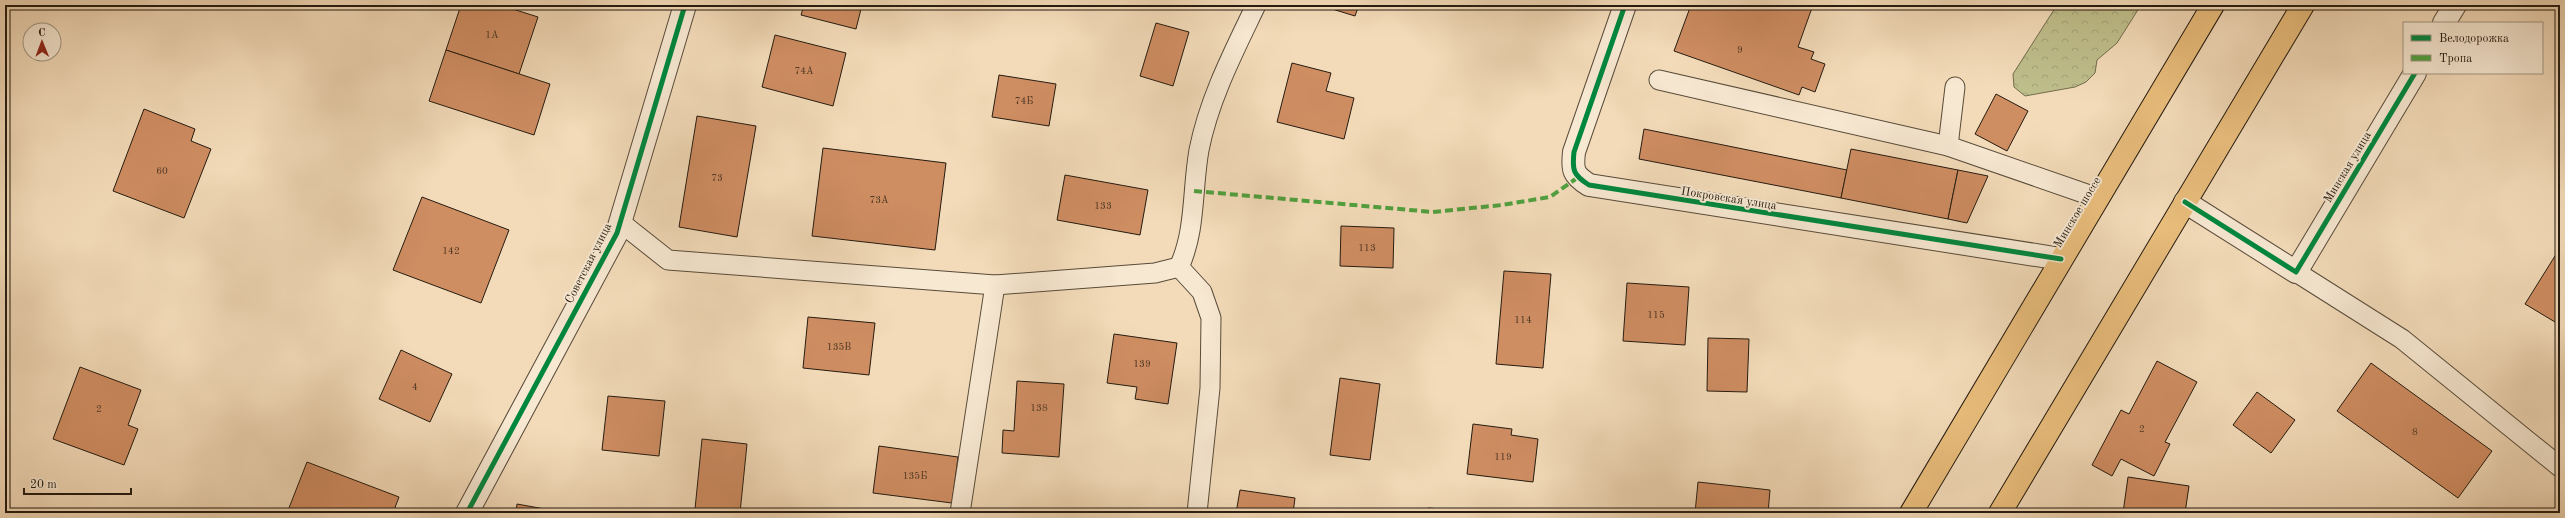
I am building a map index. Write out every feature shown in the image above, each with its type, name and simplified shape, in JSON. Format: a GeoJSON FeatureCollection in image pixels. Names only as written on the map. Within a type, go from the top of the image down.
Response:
{"type":"FeatureCollection","features":[{"type":"Feature","properties":{"kind":"highway","name":"Минское шоссе"},"geometry":{"type":"LineString","coordinates":[[1911,513],[2213,5]]}},
{"type":"Feature","properties":{"kind":"highway"},"geometry":{"type":"LineString","coordinates":[[2000,513],[2303,5]]}},
{"type":"Feature","properties":{"kind":"street","name":"Советская улица"},"geometry":{"type":"LineString","coordinates":[[467,513],[617,233],[685,5]]}},
{"type":"Feature","properties":{"kind":"street","name":"Покровская улица"},"geometry":{"type":"LineString","coordinates":[[1625,5],[1574,152],[1572,167],[1577,178],[1589,185],[2061,259]]}},
{"type":"Feature","properties":{"kind":"street"},"geometry":{"type":"LineString","coordinates":[[2445,22],[2455,5]]}},
{"type":"Feature","properties":{"kind":"street","name":"Минская улица"},"geometry":{"type":"LineString","coordinates":[[2296,272],[2414,74]]}},
{"type":"Feature","properties":{"kind":"street"},"geometry":{"type":"LineString","coordinates":[[2185,202],[2296,272]]}},
{"type":"Feature","properties":{"kind":"lane"},"geometry":{"type":"LineString","coordinates":[[1179,267],[1187,250],[1200,149],[1222,75],[1256,5]]}},
{"type":"Feature","properties":{"kind":"lane"},"geometry":{"type":"LineString","coordinates":[[1659,80],[1948,146],[2098,198]]}},
{"type":"Feature","properties":{"kind":"lane"},"geometry":{"type":"LineString","coordinates":[[1948,146],[1955,87]]}},
{"type":"Feature","properties":{"kind":"lane"},"geometry":{"type":"LineString","coordinates":[[620,222],[668,260],[995,285],[1155,273],[1179,267]]}},
{"type":"Feature","properties":{"kind":"lane"},"geometry":{"type":"LineString","coordinates":[[1179,267],[1202,292],[1211,318],[1210,388],[1197,513]]}},
{"type":"Feature","properties":{"kind":"lane"},"geometry":{"type":"LineString","coordinates":[[2296,272],[2402,339],[2560,467]]}},
{"type":"Feature","properties":{"kind":"lane"},"geometry":{"type":"LineString","coordinates":[[960,513],[995,285]]}},
{"type":"Feature","properties":{"kind":"green space"},"geometry":{"type":"Polygon","coordinates":[[[2057,5],[2141,5],[2117,43],[2097,60],[2095,73],[2086,82],[2075,87],[2025,96],[2014,87],[2013,74],[2057,5]]]}},
{"type":"Feature","properties":{"kind":"building"},"geometry":{"type":"Polygon","coordinates":[[[461,5],[500,5],[538,17],[519,74],[446,50],[461,5]]]}},
{"type":"Feature","properties":{"kind":"building"},"geometry":{"type":"Polygon","coordinates":[[[804,5],[862,5],[856,29],[801,15],[804,5]]]}},
{"type":"Feature","properties":{"kind":"building"},"geometry":{"type":"Polygon","coordinates":[[[1319,5],[1359,5],[1355,16],[1319,5]]]}},
{"type":"Feature","properties":{"kind":"building"},"geometry":{"type":"Polygon","coordinates":[[[1691,5],[1813,5],[1798,47],[1814,52],[1811,59],[1825,64],[1815,92],[1802,87],[1799,95],[1674,51],[1691,5]]]}},
{"type":"Feature","properties":{"kind":"building"},"geometry":{"type":"Polygon","coordinates":[[[1156,23],[1189,32],[1173,86],[1140,76],[1156,23]]]}},
{"type":"Feature","properties":{"kind":"building"},"geometry":{"type":"Polygon","coordinates":[[[775,35],[846,53],[833,106],[762,87],[775,35]]]}},
{"type":"Feature","properties":{"kind":"building"},"geometry":{"type":"Polygon","coordinates":[[[446,50],[550,84],[534,135],[429,101],[446,50]]]}},
{"type":"Feature","properties":{"kind":"building"},"geometry":{"type":"Polygon","coordinates":[[[1292,63],[1331,73],[1326,91],[1354,98],[1344,139],[1277,122],[1292,63]]]}},
{"type":"Feature","properties":{"kind":"building"},"geometry":{"type":"Polygon","coordinates":[[[999,75],[1056,84],[1049,126],[992,117],[999,75]]]}},
{"type":"Feature","properties":{"kind":"building"},"geometry":{"type":"Polygon","coordinates":[[[1996,94],[2028,111],[2007,151],[1975,134],[1996,94]]]}},
{"type":"Feature","properties":{"kind":"building"},"geometry":{"type":"Polygon","coordinates":[[[144,109],[195,129],[191,141],[211,149],[184,218],[113,191],[144,109]]]}},
{"type":"Feature","properties":{"kind":"building"},"geometry":{"type":"Polygon","coordinates":[[[697,116],[756,126],[737,237],[679,227],[697,116]]]}},
{"type":"Feature","properties":{"kind":"building"},"geometry":{"type":"Polygon","coordinates":[[[1644,129],[1847,170],[1841,198],[1639,159],[1644,129]]]}},
{"type":"Feature","properties":{"kind":"building"},"geometry":{"type":"Polygon","coordinates":[[[823,148],[946,163],[935,250],[812,236],[823,148]]]}},
{"type":"Feature","properties":{"kind":"building"},"geometry":{"type":"Polygon","coordinates":[[[1851,149],[1958,170],[1948,219],[1841,198],[1851,149]]]}},
{"type":"Feature","properties":{"kind":"building"},"geometry":{"type":"Polygon","coordinates":[[[1958,170],[1988,176],[1967,223],[1948,219],[1958,170]]]}},
{"type":"Feature","properties":{"kind":"building"},"geometry":{"type":"Polygon","coordinates":[[[1065,175],[1148,190],[1140,235],[1057,220],[1065,175]]]}},
{"type":"Feature","properties":{"kind":"building"},"geometry":{"type":"Polygon","coordinates":[[[422,197],[509,230],[481,303],[393,270],[422,197]]]}},
{"type":"Feature","properties":{"kind":"building"},"geometry":{"type":"Polygon","coordinates":[[[1341,226],[1394,228],[1393,268],[1340,266],[1341,226]]]}},
{"type":"Feature","properties":{"kind":"building"},"geometry":{"type":"Polygon","coordinates":[[[2560,248],[2560,325],[2525,304],[2560,248]]]}},
{"type":"Feature","properties":{"kind":"building"},"geometry":{"type":"Polygon","coordinates":[[[1504,271],[1551,274],[1543,368],[1496,364],[1504,271]]]}},
{"type":"Feature","properties":{"kind":"building"},"geometry":{"type":"Polygon","coordinates":[[[1627,283],[1689,287],[1685,345],[1623,341],[1627,283]]]}},
{"type":"Feature","properties":{"kind":"building"},"geometry":{"type":"Polygon","coordinates":[[[808,317],[875,323],[869,375],[803,368],[808,317]]]}},
{"type":"Feature","properties":{"kind":"building"},"geometry":{"type":"Polygon","coordinates":[[[1114,334],[1177,343],[1168,404],[1135,399],[1137,387],[1107,383],[1114,334]]]}},
{"type":"Feature","properties":{"kind":"building"},"geometry":{"type":"Polygon","coordinates":[[[1708,338],[1749,339],[1747,392],[1707,391],[1708,338]]]}},
{"type":"Feature","properties":{"kind":"building"},"geometry":{"type":"Polygon","coordinates":[[[401,350],[452,374],[430,422],[379,399],[401,350]]]}},
{"type":"Feature","properties":{"kind":"building"},"geometry":{"type":"Polygon","coordinates":[[[2157,361],[2197,382],[2165,442],[2170,444],[2154,476],[2121,459],[2112,476],[2092,465],[2121,410],[2129,414],[2157,361]]]}},
{"type":"Feature","properties":{"kind":"building"},"geometry":{"type":"Polygon","coordinates":[[[2371,363],[2492,451],[2458,498],[2337,411],[2371,363]]]}},
{"type":"Feature","properties":{"kind":"building"},"geometry":{"type":"Polygon","coordinates":[[[80,367],[141,390],[128,425],[138,429],[124,465],[53,439],[80,367]]]}},
{"type":"Feature","properties":{"kind":"building"},"geometry":{"type":"Polygon","coordinates":[[[1340,378],[1380,384],[1370,460],[1330,455],[1340,378]]]}},
{"type":"Feature","properties":{"kind":"building"},"geometry":{"type":"Polygon","coordinates":[[[1017,381],[1064,384],[1059,457],[1002,453],[1003,430],[1014,431],[1017,381]]]}},
{"type":"Feature","properties":{"kind":"building"},"geometry":{"type":"Polygon","coordinates":[[[2257,392],[2295,420],[2271,453],[2233,425],[2257,392]]]}},
{"type":"Feature","properties":{"kind":"building"},"geometry":{"type":"Polygon","coordinates":[[[608,396],[665,401],[659,456],[602,450],[608,396]]]}},
{"type":"Feature","properties":{"kind":"building"},"geometry":{"type":"Polygon","coordinates":[[[1473,424],[1512,429],[1511,435],[1538,439],[1533,482],[1467,474],[1473,424]]]}},
{"type":"Feature","properties":{"kind":"building"},"geometry":{"type":"Polygon","coordinates":[[[702,439],[747,444],[740,513],[695,509],[702,439]]]}},
{"type":"Feature","properties":{"kind":"building"},"geometry":{"type":"Polygon","coordinates":[[[879,446],[958,457],[952,503],[873,493],[879,446]]]}},
{"type":"Feature","properties":{"kind":"building"},"geometry":{"type":"Polygon","coordinates":[[[307,462],[399,497],[393,513],[287,513],[307,462]]]}},
{"type":"Feature","properties":{"kind":"building"},"geometry":{"type":"Polygon","coordinates":[[[2128,477],[2189,486],[2185,513],[2123,513],[2128,477]]]}},
{"type":"Feature","properties":{"kind":"building"},"geometry":{"type":"Polygon","coordinates":[[[1698,482],[1770,490],[1768,513],[1695,513],[1698,482]]]}},
{"type":"Feature","properties":{"kind":"building"},"geometry":{"type":"Polygon","coordinates":[[[1240,490],[1295,498],[1293,513],[1236,513],[1240,490]]]}},
{"type":"Feature","properties":{"kind":"building"},"geometry":{"type":"Polygon","coordinates":[[[517,504],[567,513],[516,513],[517,504]]]}},
{"type":"Feature","properties":{"kind":"building"},"geometry":{"type":"Polygon","coordinates":[[[1428,508],[1467,511],[1467,513],[1428,513],[1428,508]]]}},
{"type":"Feature","properties":{"kind":"marked path"},"geometry":{"type":"LineString","coordinates":[[1194,191],[1433,212],[1502,205],[1550,197],[1577,178]]}},
{"type":"Feature","properties":{"kind":"cycle path"},"geometry":{"type":"LineString","coordinates":[[467,513],[617,233],[685,5]]}},
{"type":"Feature","properties":{"kind":"cycle path"},"geometry":{"type":"LineString","coordinates":[[1625,5],[1574,152],[1573,163],[1575,172],[1589,185],[2061,259]]}},
{"type":"Feature","properties":{"kind":"cycle path"},"geometry":{"type":"LineString","coordinates":[[2185,202],[2296,272],[2414,74]]}}]}
